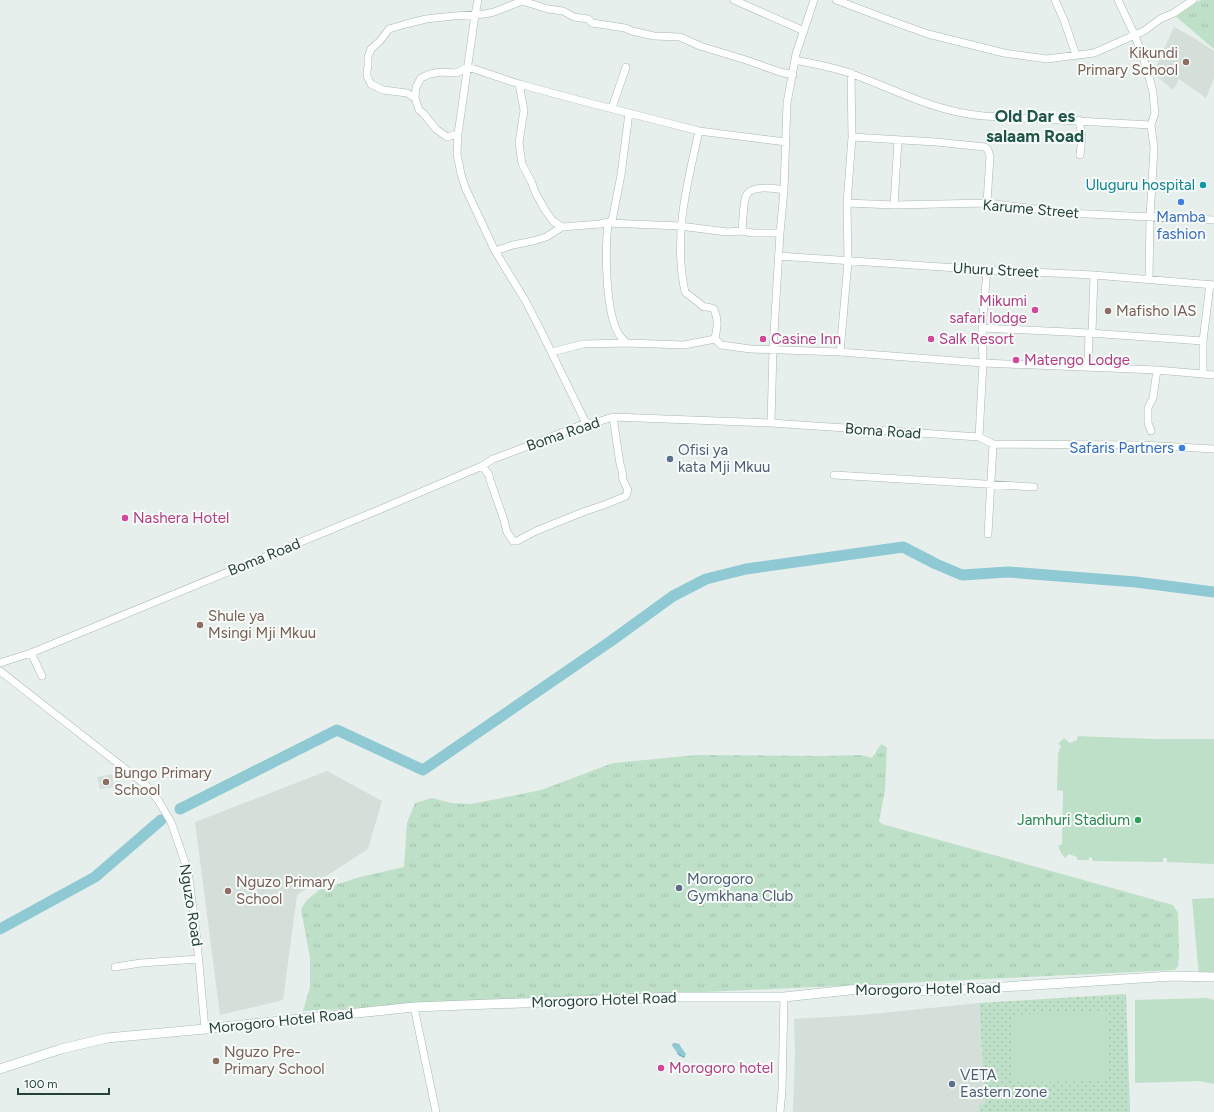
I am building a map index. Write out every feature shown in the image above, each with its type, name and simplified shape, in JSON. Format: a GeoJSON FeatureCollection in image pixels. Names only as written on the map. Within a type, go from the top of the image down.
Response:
{"type":"FeatureCollection","features":[{"type":"Feature","properties":{"kind":"street"},"geometry":{"type":"LineString","coordinates":[[478,0],[458,134],[457,154],[461,174],[465,187],[495,251],[525,300],[586,423]]}},
{"type":"Feature","properties":{"kind":"street"},"geometry":{"type":"LineString","coordinates":[[734,0],[804,31]]}},
{"type":"Feature","properties":{"kind":"street"},"geometry":{"type":"LineString","coordinates":[[771,423],[773,349],[778,256],[784,190],[788,103],[796,54],[814,0]]}},
{"type":"Feature","properties":{"kind":"street"},"geometry":{"type":"LineString","coordinates":[[836,0],[915,30],[1004,53],[1047,59],[1094,53],[1135,36],[1160,19],[1174,13],[1193,0]]}},
{"type":"Feature","properties":{"kind":"street"},"geometry":{"type":"LineString","coordinates":[[1055,0],[1064,20],[1076,55]]}},
{"type":"Feature","properties":{"kind":"street"},"geometry":{"type":"LineString","coordinates":[[1118,0],[1135,36],[1146,66],[1153,92],[1155,113],[1151,125],[1154,148],[1150,217],[1149,279]]}},
{"type":"Feature","properties":{"kind":"street"},"geometry":{"type":"LineString","coordinates":[[415,98],[407,93],[384,90],[370,82],[366,76],[368,57],[371,50],[389,29],[426,19],[485,14],[522,1],[548,9],[563,11],[574,17],[588,19],[592,23],[625,28],[654,36],[680,37],[700,46],[793,75]]}},
{"type":"Feature","properties":{"kind":"street"},"geometry":{"type":"LineString","coordinates":[[795,60],[851,73],[927,104],[962,114],[1151,125]]}},
{"type":"Feature","properties":{"kind":"street"},"geometry":{"type":"LineString","coordinates":[[458,134],[447,137],[436,129],[419,110],[415,98],[416,87],[421,78],[430,74],[440,72],[456,73],[468,67],[519,84],[699,130],[786,142]]}},
{"type":"Feature","properties":{"kind":"street"},"geometry":{"type":"LineString","coordinates":[[612,108],[626,68]]}},
{"type":"Feature","properties":{"kind":"street"},"geometry":{"type":"LineString","coordinates":[[840,352],[848,262],[847,203],[852,138],[851,73]]}},
{"type":"Feature","properties":{"kind":"street"},"geometry":{"type":"LineString","coordinates":[[519,84],[524,110],[519,143],[522,164],[545,210],[553,221],[562,227]]}},
{"type":"Feature","properties":{"kind":"street"},"geometry":{"type":"LineString","coordinates":[[627,343],[621,337],[616,327],[611,309],[608,278],[607,238],[621,175],[629,113]]}},
{"type":"Feature","properties":{"kind":"street"},"geometry":{"type":"LineString","coordinates":[[1080,120],[1082,137],[1080,155]]}},
{"type":"Feature","properties":{"kind":"street"},"geometry":{"type":"LineString","coordinates":[[699,130],[685,192],[680,226],[680,254],[685,292],[704,307],[714,309],[717,316],[718,323],[715,339]]}},
{"type":"Feature","properties":{"kind":"street"},"geometry":{"type":"LineString","coordinates":[[852,138],[936,142],[985,147],[990,156],[987,204]]}},
{"type":"Feature","properties":{"kind":"street"},"geometry":{"type":"LineString","coordinates":[[894,205],[898,140]]}},
{"type":"Feature","properties":{"kind":"street"},"geometry":{"type":"LineString","coordinates":[[742,231],[745,196],[750,191],[760,188],[784,190]]}},
{"type":"Feature","properties":{"kind":"street","name":"Karume Street"},"geometry":{"type":"LineString","coordinates":[[847,203],[894,205],[987,204],[1067,213],[1214,220]]}},
{"type":"Feature","properties":{"kind":"street"},"geometry":{"type":"LineString","coordinates":[[495,251],[546,237],[562,227],[610,222],[680,226],[727,232],[742,231],[752,233],[780,233]]}},
{"type":"Feature","properties":{"kind":"street","name":"Uhuru Street"},"geometry":{"type":"LineString","coordinates":[[778,256],[848,262],[1094,275],[1212,285]]}},
{"type":"Feature","properties":{"kind":"street"},"geometry":{"type":"LineString","coordinates":[[979,437],[983,363],[982,328],[987,270]]}},
{"type":"Feature","properties":{"kind":"street"},"geometry":{"type":"LineString","coordinates":[[1088,368],[1089,333],[1092,333],[1094,275]]}},
{"type":"Feature","properties":{"kind":"street"},"geometry":{"type":"LineString","coordinates":[[1203,374],[1203,341],[1212,285]]}},
{"type":"Feature","properties":{"kind":"street"},"geometry":{"type":"LineString","coordinates":[[607,343],[614,336],[616,327]]}},
{"type":"Feature","properties":{"kind":"street"},"geometry":{"type":"LineString","coordinates":[[982,328],[1089,333],[1203,341]]}},
{"type":"Feature","properties":{"kind":"street"},"geometry":{"type":"LineString","coordinates":[[552,352],[583,344],[627,343],[684,345],[715,339]]}},
{"type":"Feature","properties":{"kind":"street"},"geometry":{"type":"LineString","coordinates":[[715,339],[721,345],[751,349],[840,352],[983,363],[1157,370],[1214,375]]}},
{"type":"Feature","properties":{"kind":"street"},"geometry":{"type":"LineString","coordinates":[[1150,431],[1148,423],[1148,408],[1153,398],[1157,370]]}},
{"type":"Feature","properties":{"kind":"street"},"geometry":{"type":"LineString","coordinates":[[482,466],[489,475],[507,532],[513,541],[517,541],[527,535],[626,496],[628,490],[623,480],[613,417]]}},
{"type":"Feature","properties":{"kind":"street","name":"Boma Road"},"geometry":{"type":"LineString","coordinates":[[0,663],[31,653],[381,509],[482,466],[493,459],[548,439],[586,423],[594,423],[613,417],[771,423],[979,437],[994,444],[1142,445],[1214,449]]}},
{"type":"Feature","properties":{"kind":"street"},"geometry":{"type":"LineString","coordinates":[[988,534],[994,444]]}},
{"type":"Feature","properties":{"kind":"street"},"geometry":{"type":"LineString","coordinates":[[834,475],[1034,487]]}},
{"type":"Feature","properties":{"kind":"street"},"geometry":{"type":"LineString","coordinates":[[31,653],[42,676]]}},
{"type":"Feature","properties":{"kind":"street","name":"Nguzo Road"},"geometry":{"type":"LineString","coordinates":[[0,671],[147,786],[153,792],[164,809],[171,822],[188,871],[199,959],[205,1029]]}},
{"type":"Feature","properties":{"kind":"street"},"geometry":{"type":"LineString","coordinates":[[115,967],[141,963],[199,959]]}},
{"type":"Feature","properties":{"kind":"street","name":"Morogoro Hotel Road"},"geometry":{"type":"LineString","coordinates":[[0,1069],[61,1049],[101,1039],[414,1006],[678,997],[784,997],[859,990],[941,991],[1172,976],[1214,977]]}},
{"type":"Feature","properties":{"kind":"street"},"geometry":{"type":"LineString","coordinates":[[780,1112],[782,1091],[784,997]]}},
{"type":"Feature","properties":{"kind":"street"},"geometry":{"type":"LineString","coordinates":[[414,1006],[436,1112]]}},
{"type":"Feature","properties":{"kind":"shaded area","name":"Kikundi Primary School"},"geometry":{"type":"Polygon","coordinates":[[[1174,27],[1214,51],[1214,78],[1206,98],[1179,79],[1173,90],[1153,73],[1174,27]]]}},
{"type":"Feature","properties":{"kind":"shaded area"},"geometry":{"type":"Polygon","coordinates":[[[327,771],[382,801],[368,849],[297,895],[283,1000],[220,1015],[195,822],[327,771]]]}},
{"type":"Feature","properties":{"kind":"shaded area","name":"Bungo Primary School"},"geometry":{"type":"Polygon","coordinates":[[[112,774],[114,787],[100,789],[97,777],[112,774]]]}},
{"type":"Feature","properties":{"kind":"shaded area"},"geometry":{"type":"Polygon","coordinates":[[[979,1003],[985,1105],[979,1105],[978,1112],[793,1112],[795,1051],[794,1019],[862,1015],[979,1003]]]}},
{"type":"Feature","properties":{"kind":"green space"},"geometry":{"type":"Polygon","coordinates":[[[1201,0],[1214,0],[1214,49],[1174,15],[1201,0]]]}},
{"type":"Feature","properties":{"kind":"green space","name":"Jamhuri Stadium"},"geometry":{"type":"Polygon","coordinates":[[[1078,736],[1153,739],[1214,739],[1214,864],[1167,862],[1167,858],[1163,858],[1163,862],[1093,861],[1092,858],[1089,857],[1089,860],[1077,860],[1077,857],[1069,854],[1065,858],[1058,846],[1062,844],[1063,791],[1057,790],[1058,753],[1061,746],[1058,744],[1064,738],[1070,743],[1077,740],[1078,736]]]}},
{"type":"Feature","properties":{"kind":"green space"},"geometry":{"type":"Polygon","coordinates":[[[881,744],[887,747],[885,790],[879,821],[882,824],[1173,905],[1178,913],[1179,956],[1178,966],[1175,970],[303,1011],[310,987],[310,958],[301,909],[307,900],[319,890],[360,877],[404,867],[407,823],[415,803],[432,798],[451,803],[470,804],[497,799],[541,790],[613,763],[697,755],[861,755],[872,758],[881,744]]]}},
{"type":"Feature","properties":{"kind":"green space"},"geometry":{"type":"Polygon","coordinates":[[[1214,898],[1214,977],[1199,977],[1192,899],[1214,898]]]}},
{"type":"Feature","properties":{"kind":"green space"},"geometry":{"type":"Polygon","coordinates":[[[1126,994],[1130,1112],[978,1112],[979,1105],[985,1104],[979,1003],[1126,994]]]}},
{"type":"Feature","properties":{"kind":"green space"},"geometry":{"type":"Polygon","coordinates":[[[1206,998],[1214,1000],[1214,1084],[1199,1081],[1135,1083],[1135,1000],[1206,998]]]}},
{"type":"Feature","properties":{"kind":"green space"},"geometry":{"type":"Polygon","coordinates":[[[1106,1010],[1109,1081],[1011,1082],[1011,1015],[1106,1010]]]}},
{"type":"Feature","properties":{"kind":"water"},"geometry":{"type":"Polygon","coordinates":[[[674,1043],[679,1044],[686,1054],[684,1058],[678,1055],[672,1046],[674,1043]]]}},
{"type":"Feature","properties":{"kind":"waterway"},"geometry":{"type":"LineString","coordinates":[[180,809],[337,730],[423,770],[611,641],[673,596],[706,579],[746,569],[903,547],[936,564],[962,575],[1008,572],[1136,582],[1214,592]]}},
{"type":"Feature","properties":{"kind":"waterway"},"geometry":{"type":"LineString","coordinates":[[0,929],[95,877],[161,820]]}},
{"type":"Feature","properties":{"kind":"place","name":"Kikundi Primary School"},"geometry":{"type":"Point","coordinates":[1186,62]}},
{"type":"Feature","properties":{"kind":"place","name":"Uluguru hospital"},"geometry":{"type":"Point","coordinates":[1203,185]}},
{"type":"Feature","properties":{"kind":"place","name":"Mamba fashion"},"geometry":{"type":"Point","coordinates":[1181,202]}},
{"type":"Feature","properties":{"kind":"place","name":"Mikumi safari lodge"},"geometry":{"type":"Point","coordinates":[1035,310]}},
{"type":"Feature","properties":{"kind":"place","name":"Mafisho IAS"},"geometry":{"type":"Point","coordinates":[1108,311]}},
{"type":"Feature","properties":{"kind":"place","name":"Casine Inn"},"geometry":{"type":"Point","coordinates":[763,339]}},
{"type":"Feature","properties":{"kind":"place","name":"Salk Resort"},"geometry":{"type":"Point","coordinates":[931,339]}},
{"type":"Feature","properties":{"kind":"place","name":"Matengo Lodge"},"geometry":{"type":"Point","coordinates":[1016,360]}},
{"type":"Feature","properties":{"kind":"place","name":"Safaris Partners"},"geometry":{"type":"Point","coordinates":[1182,448]}},
{"type":"Feature","properties":{"kind":"place","name":"Ofisi ya kata Mji Mkuu"},"geometry":{"type":"Point","coordinates":[670,459]}},
{"type":"Feature","properties":{"kind":"place","name":"Nashera Hotel"},"geometry":{"type":"Point","coordinates":[125,518]}},
{"type":"Feature","properties":{"kind":"place","name":"Shule ya Msingi Mji Mkuu"},"geometry":{"type":"Point","coordinates":[200,625]}},
{"type":"Feature","properties":{"kind":"place","name":"Bungo Primary School"},"geometry":{"type":"Point","coordinates":[106,782]}},
{"type":"Feature","properties":{"kind":"place","name":"Jamhuri Stadium"},"geometry":{"type":"Point","coordinates":[1138,820]}},
{"type":"Feature","properties":{"kind":"place","name":"Morogoro Gymkhana Club"},"geometry":{"type":"Point","coordinates":[679,888]}},
{"type":"Feature","properties":{"kind":"place","name":"Nguzo Primary School"},"geometry":{"type":"Point","coordinates":[228,891]}},
{"type":"Feature","properties":{"kind":"place","name":"Nguzo Pre- Primary School"},"geometry":{"type":"Point","coordinates":[216,1061]}},
{"type":"Feature","properties":{"kind":"place","name":"Morogoro hotel"},"geometry":{"type":"Point","coordinates":[661,1068]}},
{"type":"Feature","properties":{"kind":"place","name":"VETA Eastern zone"},"geometry":{"type":"Point","coordinates":[952,1084]}},
{"type":"Feature","properties":{"kind":"district","name":"Old Dar es salaam Road"},"geometry":{"type":"Point","coordinates":[1035,126]}}]}
